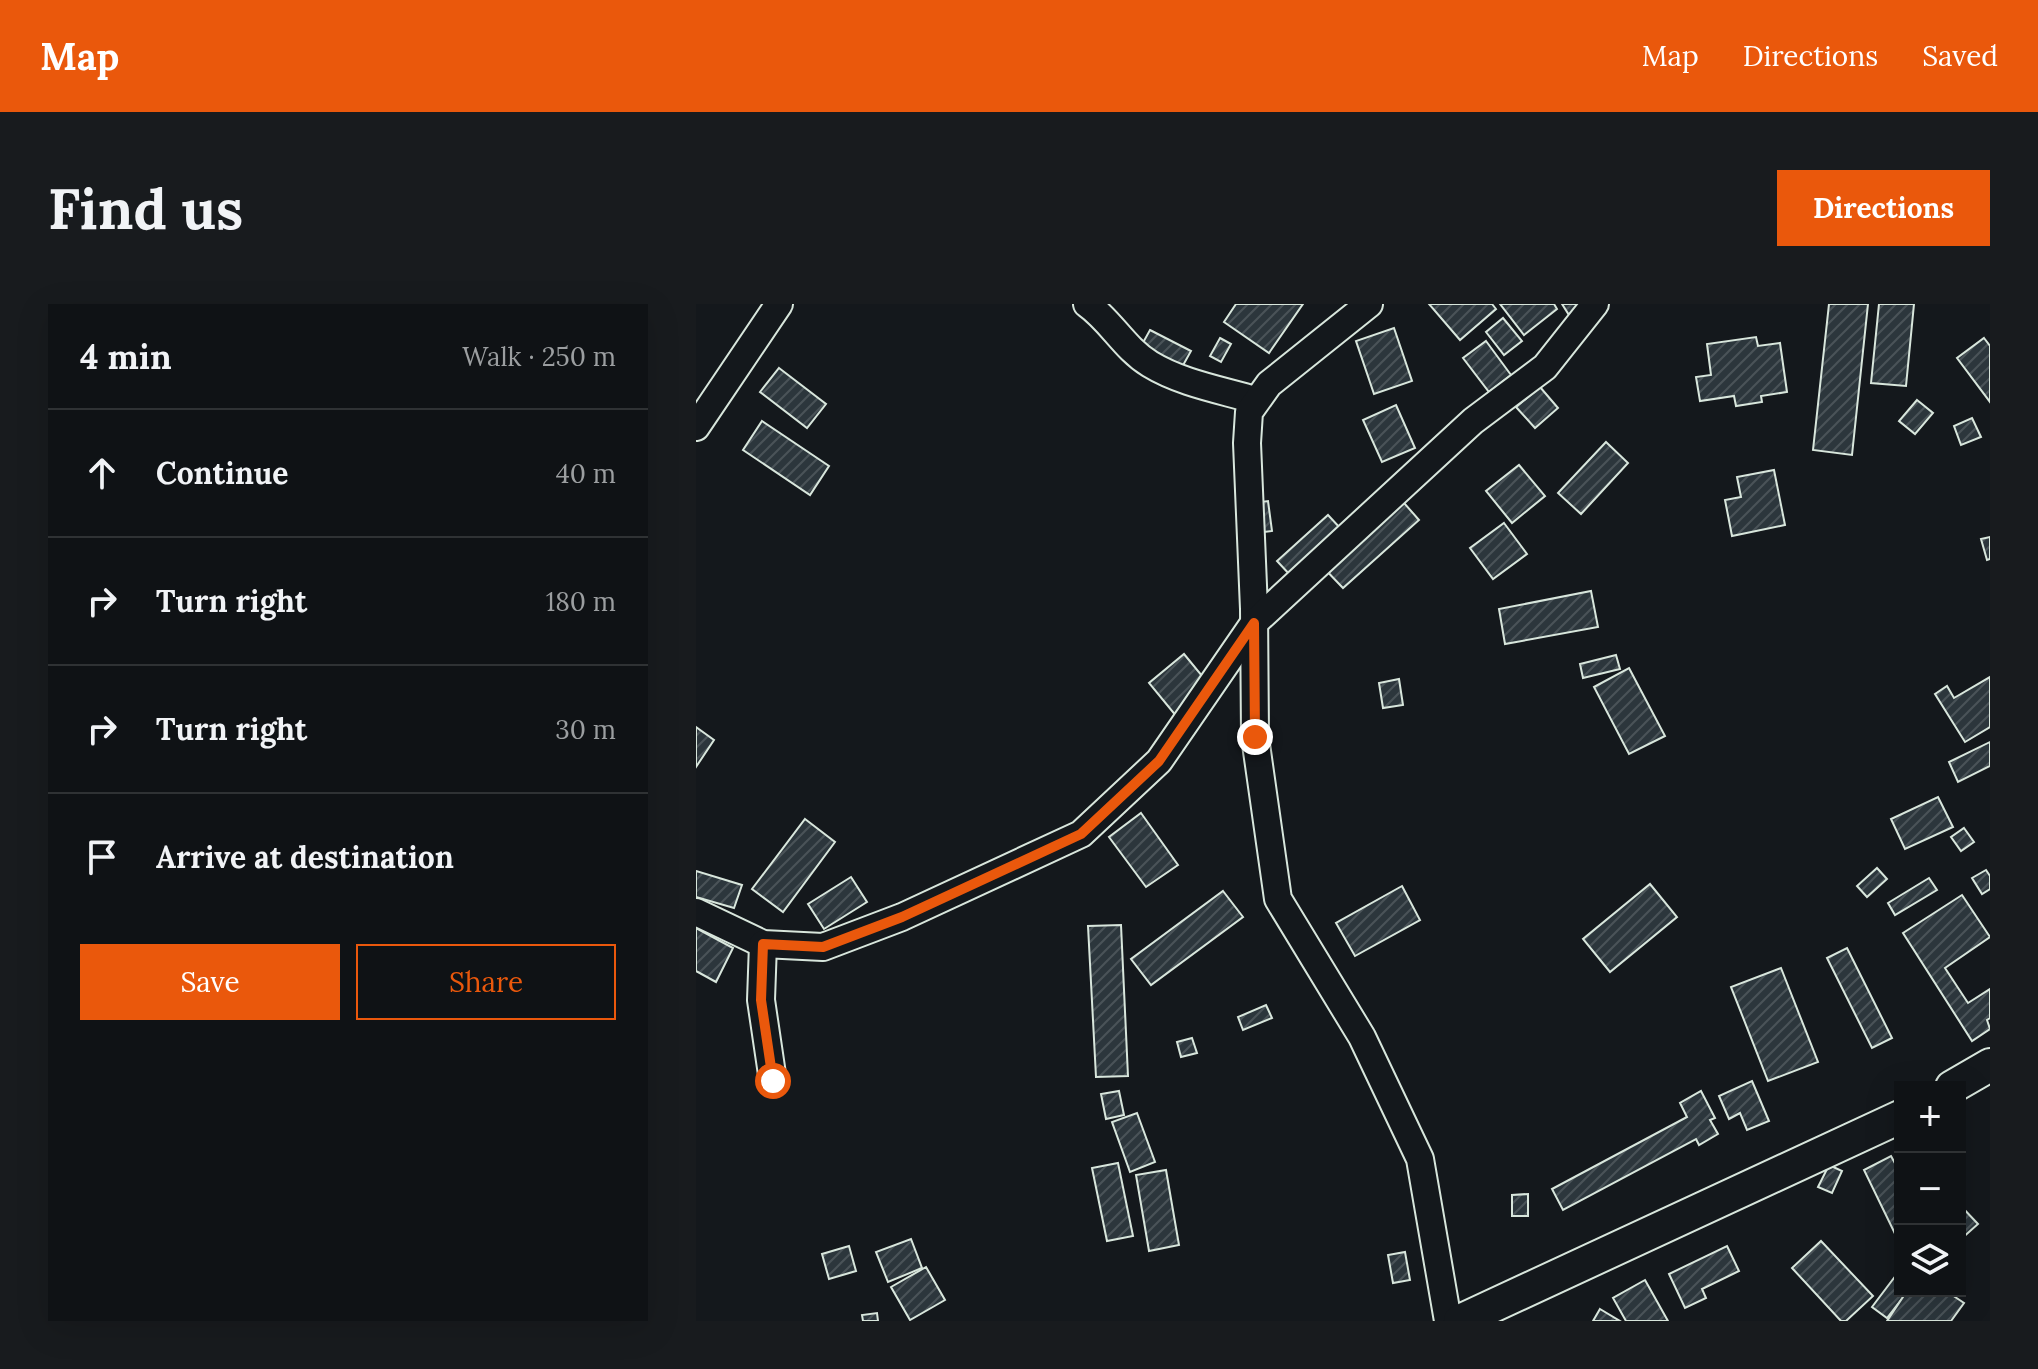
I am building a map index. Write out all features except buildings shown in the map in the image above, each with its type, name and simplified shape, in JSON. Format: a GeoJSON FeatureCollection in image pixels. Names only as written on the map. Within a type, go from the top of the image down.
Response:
{"type":"FeatureCollection","features":[{"type":"Feature","properties":{"kind":"main road"},"geometry":{"type":"LineString","coordinates":[[1962,1081],[1990,1065]]}},
{"type":"Feature","properties":{"kind":"main road"},"geometry":{"type":"LineString","coordinates":[[1460,1321],[1503,1312],[1894,1120]]}},
{"type":"Feature","properties":{"kind":"street"},"geometry":{"type":"LineString","coordinates":[[696,427],[779,304]]}},
{"type":"Feature","properties":{"kind":"street"},"geometry":{"type":"LineString","coordinates":[[1087,304],[1100,313],[1122,341],[1149,363],[1179,377],[1255,400]]}},
{"type":"Feature","properties":{"kind":"street"},"geometry":{"type":"LineString","coordinates":[[1369,304],[1269,384],[1249,412],[1247,443],[1255,737],[1278,899],[1362,1037],[1420,1159],[1448,1321]]}},
{"type":"Feature","properties":{"kind":"street"},"geometry":{"type":"LineString","coordinates":[[696,912],[763,944],[823,947],[902,917],[1081,834],[1159,761],[1254,623],[1473,421],[1545,367],[1595,304]]}},
{"type":"Feature","properties":{"kind":"street"},"geometry":{"type":"LineString","coordinates":[[763,944],[761,1000],[773,1081]]}},
{"type":"Feature","properties":{"kind":"route"},"geometry":{"type":"LineString","coordinates":[[773,1081],[761,1000],[763,944],[823,947],[902,917],[1081,834],[1159,761],[1254,623],[1255,737]]}}]}
